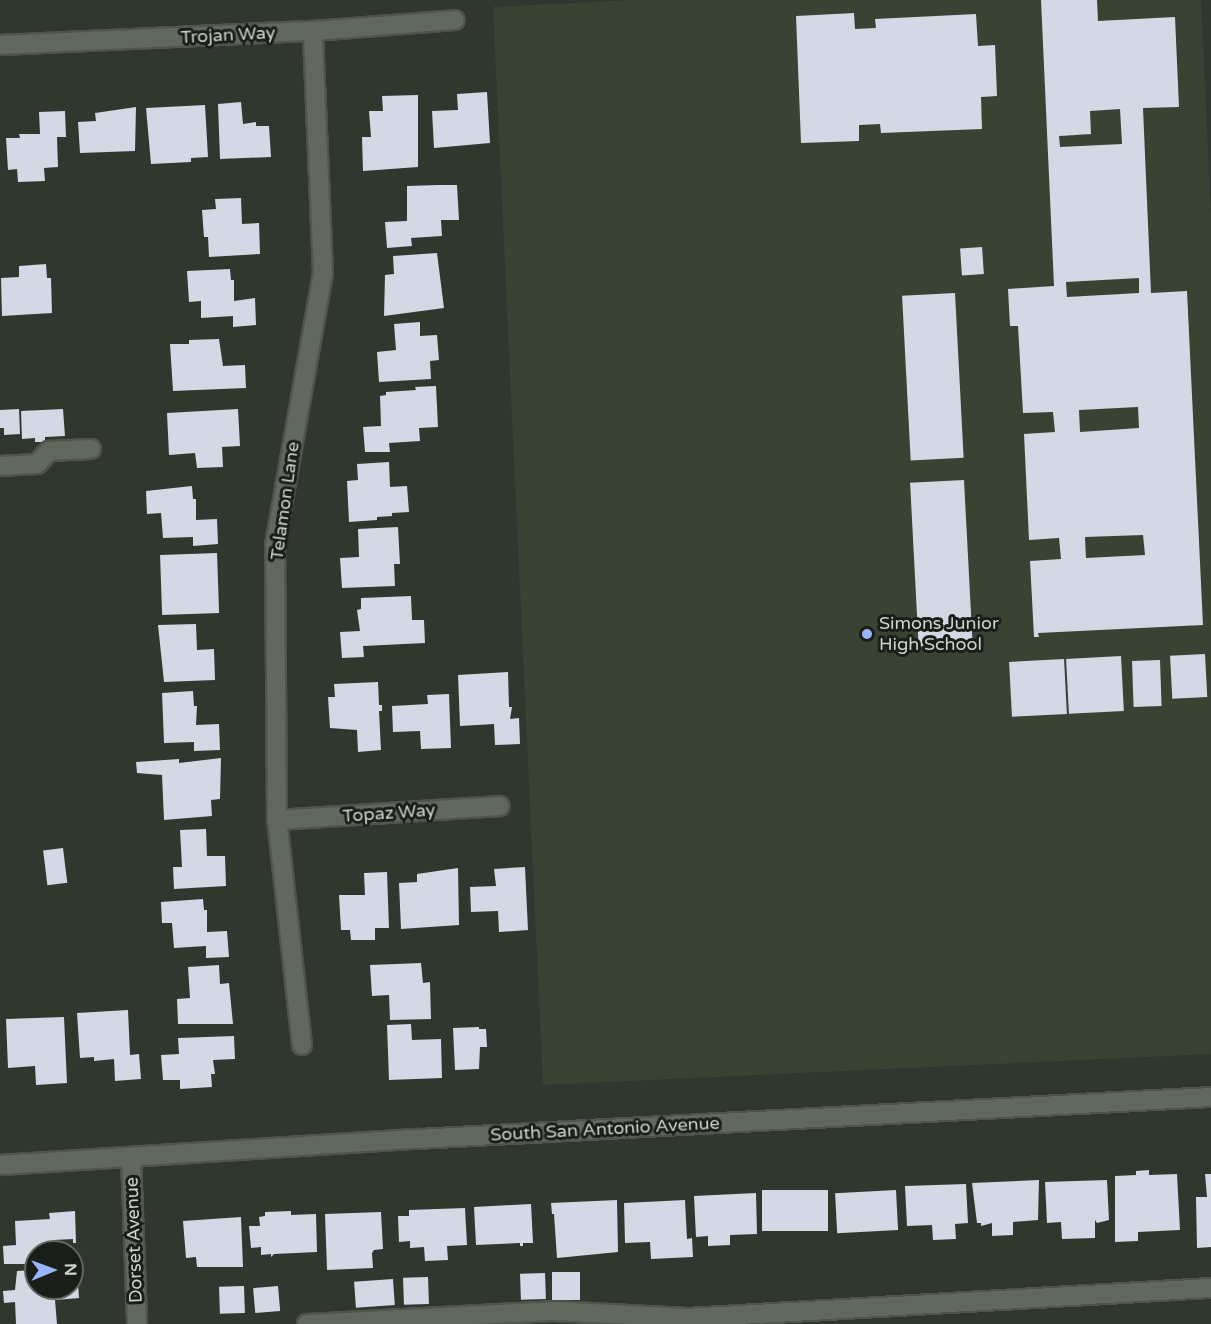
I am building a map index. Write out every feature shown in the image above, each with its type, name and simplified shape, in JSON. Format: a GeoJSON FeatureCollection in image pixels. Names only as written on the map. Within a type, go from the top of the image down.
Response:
{"type":"FeatureCollection","features":[{"type":"Feature","properties":{"kind":"street","name":"Trojan Way"},"geometry":{"type":"LineString","coordinates":[[0,45],[313,31],[455,20]]}},
{"type":"Feature","properties":{"kind":"street","name":"Telamon Lane"},"geometry":{"type":"LineString","coordinates":[[302,1045],[277,820],[275,545],[323,273],[313,31]]}},
{"type":"Feature","properties":{"kind":"street"},"geometry":{"type":"LineString","coordinates":[[0,465],[37,464],[49,451],[91,449]]}},
{"type":"Feature","properties":{"kind":"street","name":"Topaz Way"},"geometry":{"type":"LineString","coordinates":[[277,820],[500,806]]}},
{"type":"Feature","properties":{"kind":"street","name":"South San Antonio Avenue"},"geometry":{"type":"LineString","coordinates":[[0,1165],[1211,1097]]}},
{"type":"Feature","properties":{"kind":"street","name":"Dorset Avenue"},"geometry":{"type":"LineString","coordinates":[[131,1156],[137,1324]]}},
{"type":"Feature","properties":{"kind":"street"},"geometry":{"type":"LineString","coordinates":[[307,1324],[553,1311],[687,1318],[1211,1288]]}},
{"type":"Feature","properties":{"kind":"shaded area","name":"Simons Junior High School"},"geometry":{"type":"Polygon","coordinates":[[[634,0],[1201,0],[1211,214],[1211,1054],[543,1085],[493,7],[634,0]]]}},
{"type":"Feature","properties":{"kind":"building"},"geometry":{"type":"Polygon","coordinates":[[[1041,0],[1097,0],[1098,21],[1175,17],[1179,107],[1143,108],[1151,293],[1187,291],[1203,625],[1038,633],[1039,637],[1034,637],[1030,561],[1061,559],[1059,538],[1029,540],[1024,434],[1055,432],[1053,412],[1023,413],[1018,326],[1010,326],[1008,289],[1054,286],[1041,0]],[[1120,109],[1090,111],[1091,134],[1059,136],[1060,147],[1122,144],[1120,109]],[[1139,278],[1066,282],[1067,297],[1139,293],[1139,278]],[[1138,407],[1079,410],[1080,432],[1139,428],[1138,407]],[[1143,535],[1085,537],[1086,558],[1145,555],[1143,535]]]}},
{"type":"Feature","properties":{"kind":"building"},"geometry":{"type":"Polygon","coordinates":[[[854,13],[855,29],[876,28],[875,19],[976,14],[978,46],[995,45],[997,96],[981,97],[982,129],[881,133],[880,124],[859,125],[859,141],[801,143],[796,16],[854,13]]]}},
{"type":"Feature","properties":{"kind":"building"},"geometry":{"type":"Polygon","coordinates":[[[487,92],[490,143],[434,148],[432,111],[458,110],[457,94],[487,92]]]}},
{"type":"Feature","properties":{"kind":"building"},"geometry":{"type":"Polygon","coordinates":[[[418,95],[418,167],[363,171],[362,137],[371,137],[369,111],[383,111],[382,96],[418,95]]]}},
{"type":"Feature","properties":{"kind":"building"},"geometry":{"type":"Polygon","coordinates":[[[241,102],[243,124],[256,122],[256,126],[269,126],[271,157],[220,159],[218,104],[241,102]]]}},
{"type":"Feature","properties":{"kind":"building"},"geometry":{"type":"Polygon","coordinates":[[[205,105],[208,157],[191,158],[191,162],[151,164],[146,108],[205,105]]]}},
{"type":"Feature","properties":{"kind":"building"},"geometry":{"type":"Polygon","coordinates":[[[136,107],[135,151],[80,153],[78,122],[96,121],[95,113],[136,107]]]}},
{"type":"Feature","properties":{"kind":"building"},"geometry":{"type":"Polygon","coordinates":[[[65,111],[66,137],[57,137],[58,167],[44,168],[45,181],[18,182],[17,169],[8,170],[6,138],[20,138],[19,134],[40,134],[39,112],[65,111]]]}},
{"type":"Feature","properties":{"kind":"building"},"geometry":{"type":"Polygon","coordinates":[[[457,185],[459,220],[441,220],[442,236],[411,238],[412,246],[387,248],[385,222],[407,221],[407,186],[457,185]]]}},
{"type":"Feature","properties":{"kind":"building"},"geometry":{"type":"Polygon","coordinates":[[[241,198],[242,224],[259,223],[260,254],[209,257],[208,237],[204,237],[202,210],[216,209],[215,199],[241,198]]]}},
{"type":"Feature","properties":{"kind":"building"},"geometry":{"type":"Polygon","coordinates":[[[982,247],[984,274],[962,275],[960,249],[982,247]]]}},
{"type":"Feature","properties":{"kind":"building"},"geometry":{"type":"Polygon","coordinates":[[[437,253],[444,308],[384,316],[385,275],[394,274],[393,256],[437,253]]]}},
{"type":"Feature","properties":{"kind":"building"},"geometry":{"type":"Polygon","coordinates":[[[46,264],[47,278],[51,278],[52,313],[2,316],[1,278],[19,277],[19,266],[46,264]]]}},
{"type":"Feature","properties":{"kind":"building"},"geometry":{"type":"Polygon","coordinates":[[[230,269],[231,280],[234,280],[234,301],[255,298],[256,325],[233,327],[233,316],[201,318],[201,301],[189,302],[187,271],[230,269]]]}},
{"type":"Feature","properties":{"kind":"building"},"geometry":{"type":"Polygon","coordinates":[[[955,293],[964,458],[911,461],[902,296],[955,293]]]}},
{"type":"Feature","properties":{"kind":"building"},"geometry":{"type":"Polygon","coordinates":[[[420,322],[420,336],[437,335],[439,360],[430,361],[431,379],[379,382],[377,352],[396,350],[394,324],[420,322]]]}},
{"type":"Feature","properties":{"kind":"building"},"geometry":{"type":"Polygon","coordinates":[[[219,339],[223,366],[245,365],[246,388],[173,391],[170,344],[189,344],[189,340],[219,339]]]}},
{"type":"Feature","properties":{"kind":"building"},"geometry":{"type":"Polygon","coordinates":[[[436,386],[438,427],[419,428],[420,441],[389,443],[390,452],[365,452],[363,427],[381,426],[380,396],[386,395],[386,392],[436,386]]]}},
{"type":"Feature","properties":{"kind":"building"},"geometry":{"type":"Polygon","coordinates":[[[19,409],[20,434],[4,435],[4,428],[0,428],[0,410],[19,409]]]}},
{"type":"Feature","properties":{"kind":"building"},"geometry":{"type":"Polygon","coordinates":[[[63,409],[65,436],[45,437],[45,442],[35,442],[35,438],[22,439],[21,411],[63,409]]]}},
{"type":"Feature","properties":{"kind":"building"},"geometry":{"type":"Polygon","coordinates":[[[238,409],[240,446],[222,447],[223,467],[197,468],[195,453],[169,455],[167,413],[238,409]]]}},
{"type":"Feature","properties":{"kind":"building"},"geometry":{"type":"Polygon","coordinates":[[[389,462],[390,487],[407,486],[409,512],[392,513],[392,516],[377,517],[377,520],[349,522],[347,481],[358,480],[357,464],[389,462]]]}},
{"type":"Feature","properties":{"kind":"building"},"geometry":{"type":"Polygon","coordinates":[[[964,480],[973,644],[919,647],[910,483],[964,480]]]}},
{"type":"Feature","properties":{"kind":"building"},"geometry":{"type":"Polygon","coordinates":[[[192,486],[193,499],[196,499],[196,520],[217,519],[218,544],[193,546],[193,537],[163,538],[161,513],[147,514],[146,491],[192,486]]]}},
{"type":"Feature","properties":{"kind":"building"},"geometry":{"type":"Polygon","coordinates":[[[398,527],[400,564],[394,564],[395,586],[342,588],[340,558],[359,557],[358,529],[398,527]]]}},
{"type":"Feature","properties":{"kind":"building"},"geometry":{"type":"Polygon","coordinates":[[[217,553],[219,613],[162,615],[160,555],[217,553]]]}},
{"type":"Feature","properties":{"kind":"building"},"geometry":{"type":"Polygon","coordinates":[[[411,596],[412,620],[424,620],[425,643],[363,646],[364,657],[342,658],[340,632],[360,631],[357,610],[361,609],[361,598],[411,596]]]}},
{"type":"Feature","properties":{"kind":"building"},"geometry":{"type":"Polygon","coordinates":[[[196,624],[197,650],[214,649],[215,680],[164,682],[158,625],[196,624]]]}},
{"type":"Feature","properties":{"kind":"building"},"geometry":{"type":"Polygon","coordinates":[[[1205,654],[1207,697],[1172,699],[1170,656],[1205,654]]]}},
{"type":"Feature","properties":{"kind":"building"},"geometry":{"type":"Polygon","coordinates":[[[1121,656],[1124,711],[1069,714],[1066,659],[1121,656]]]}},
{"type":"Feature","properties":{"kind":"building"},"geometry":{"type":"Polygon","coordinates":[[[1064,659],[1067,714],[1012,717],[1009,662],[1064,659]]]}},
{"type":"Feature","properties":{"kind":"building"},"geometry":{"type":"Polygon","coordinates":[[[1160,660],[1162,706],[1134,707],[1132,661],[1160,660]]]}},
{"type":"Feature","properties":{"kind":"building"},"geometry":{"type":"Polygon","coordinates":[[[508,672],[509,707],[512,707],[510,719],[519,718],[520,744],[495,745],[494,724],[460,726],[458,675],[508,672]]]}},
{"type":"Feature","properties":{"kind":"building"},"geometry":{"type":"Polygon","coordinates":[[[378,682],[379,705],[382,705],[382,711],[379,711],[381,750],[358,752],[357,730],[330,728],[328,697],[335,697],[334,684],[378,682]]]}},
{"type":"Feature","properties":{"kind":"building"},"geometry":{"type":"Polygon","coordinates":[[[193,691],[194,706],[197,706],[196,725],[219,724],[220,750],[194,751],[194,742],[164,743],[162,693],[193,691]]]}},
{"type":"Feature","properties":{"kind":"building"},"geometry":{"type":"Polygon","coordinates":[[[449,694],[451,748],[421,749],[420,731],[393,732],[392,706],[428,704],[427,695],[449,694]]]}},
{"type":"Feature","properties":{"kind":"building"},"geometry":{"type":"Polygon","coordinates":[[[221,758],[220,799],[211,800],[212,816],[164,820],[162,775],[137,773],[136,762],[179,759],[179,763],[221,758]]]}},
{"type":"Feature","properties":{"kind":"building"},"geometry":{"type":"Polygon","coordinates":[[[206,829],[207,856],[225,856],[226,886],[174,889],[173,867],[182,867],[180,830],[206,829]]]}},
{"type":"Feature","properties":{"kind":"building"},"geometry":{"type":"Polygon","coordinates":[[[63,848],[67,883],[47,885],[43,850],[63,848]]]}},
{"type":"Feature","properties":{"kind":"building"},"geometry":{"type":"Polygon","coordinates":[[[525,867],[528,930],[499,932],[498,911],[471,912],[470,887],[496,886],[494,869],[525,867]]]}},
{"type":"Feature","properties":{"kind":"building"},"geometry":{"type":"Polygon","coordinates":[[[458,868],[459,925],[401,929],[399,883],[417,882],[417,874],[458,868]]]}},
{"type":"Feature","properties":{"kind":"building"},"geometry":{"type":"Polygon","coordinates":[[[387,872],[389,928],[375,928],[375,940],[351,940],[350,930],[341,930],[339,895],[365,895],[364,873],[387,872]]]}},
{"type":"Feature","properties":{"kind":"building"},"geometry":{"type":"Polygon","coordinates":[[[203,899],[204,910],[207,910],[207,932],[227,931],[229,957],[206,958],[206,946],[174,948],[172,923],[162,923],[161,902],[203,899]]]}},
{"type":"Feature","properties":{"kind":"building"},"geometry":{"type":"Polygon","coordinates":[[[421,963],[423,983],[430,982],[431,1019],[390,1020],[389,995],[372,996],[370,965],[421,963]]]}},
{"type":"Feature","properties":{"kind":"building"},"geometry":{"type":"Polygon","coordinates":[[[219,965],[220,984],[229,983],[233,1024],[178,1024],[177,999],[190,998],[188,967],[219,965]]]}},
{"type":"Feature","properties":{"kind":"building"},"geometry":{"type":"Polygon","coordinates":[[[128,1010],[130,1055],[139,1054],[141,1079],[115,1081],[114,1059],[94,1061],[94,1057],[80,1058],[77,1013],[128,1010]]]}},
{"type":"Feature","properties":{"kind":"building"},"geometry":{"type":"Polygon","coordinates":[[[64,1017],[67,1083],[36,1085],[35,1066],[8,1068],[6,1019],[64,1017]]]}},
{"type":"Feature","properties":{"kind":"building"},"geometry":{"type":"Polygon","coordinates":[[[411,1024],[412,1040],[441,1039],[442,1078],[389,1080],[387,1025],[411,1024]]]}},
{"type":"Feature","properties":{"kind":"building"},"geometry":{"type":"Polygon","coordinates":[[[479,1027],[479,1029],[486,1029],[487,1047],[480,1047],[479,1069],[455,1070],[453,1028],[479,1027]]]}},
{"type":"Feature","properties":{"kind":"building"},"geometry":{"type":"Polygon","coordinates":[[[234,1036],[235,1059],[213,1060],[215,1074],[211,1074],[212,1087],[180,1089],[180,1080],[163,1080],[161,1055],[179,1054],[178,1038],[234,1036]]]}},
{"type":"Feature","properties":{"kind":"building"},"geometry":{"type":"Polygon","coordinates":[[[1149,1170],[1149,1175],[1177,1174],[1180,1230],[1138,1232],[1138,1241],[1115,1242],[1115,1176],[1136,1175],[1136,1171],[1149,1170]]]}},
{"type":"Feature","properties":{"kind":"building"},"geometry":{"type":"Polygon","coordinates":[[[1205,1174],[1211,1174],[1211,1247],[1197,1248],[1196,1197],[1207,1197],[1205,1174]]]}},
{"type":"Feature","properties":{"kind":"building"},"geometry":{"type":"Polygon","coordinates":[[[1039,1180],[1038,1220],[1013,1222],[1013,1235],[992,1236],[992,1223],[981,1226],[981,1223],[977,1223],[972,1183],[1039,1180]]]}},
{"type":"Feature","properties":{"kind":"building"},"geometry":{"type":"Polygon","coordinates":[[[1107,1180],[1109,1220],[1097,1223],[1095,1220],[1095,1238],[1062,1239],[1061,1222],[1047,1223],[1045,1182],[1107,1180]]]}},
{"type":"Feature","properties":{"kind":"building"},"geometry":{"type":"Polygon","coordinates":[[[966,1184],[968,1223],[955,1224],[956,1239],[933,1240],[932,1225],[907,1226],[905,1186],[966,1184]]]}},
{"type":"Feature","properties":{"kind":"building"},"geometry":{"type":"Polygon","coordinates":[[[762,1190],[828,1190],[828,1231],[762,1231],[762,1190]]]}},
{"type":"Feature","properties":{"kind":"building"},"geometry":{"type":"Polygon","coordinates":[[[896,1190],[898,1230],[837,1233],[835,1193],[896,1190]]]}},
{"type":"Feature","properties":{"kind":"building"},"geometry":{"type":"Polygon","coordinates":[[[756,1193],[757,1234],[730,1235],[730,1245],[708,1246],[708,1236],[696,1237],[694,1196],[756,1193]]]}},
{"type":"Feature","properties":{"kind":"building"},"geometry":{"type":"Polygon","coordinates":[[[617,1200],[618,1252],[557,1258],[551,1203],[617,1200]]]}},
{"type":"Feature","properties":{"kind":"building"},"geometry":{"type":"Polygon","coordinates":[[[685,1200],[687,1239],[692,1238],[693,1257],[651,1259],[650,1242],[625,1243],[624,1203],[685,1200]]]}},
{"type":"Feature","properties":{"kind":"building"},"geometry":{"type":"Polygon","coordinates":[[[531,1204],[533,1243],[523,1243],[523,1246],[520,1246],[520,1243],[476,1245],[474,1207],[531,1204]]]}},
{"type":"Feature","properties":{"kind":"building"},"geometry":{"type":"Polygon","coordinates":[[[465,1208],[467,1245],[447,1246],[448,1260],[425,1261],[424,1247],[410,1248],[410,1241],[399,1242],[398,1216],[409,1216],[409,1210],[465,1208]]]}},
{"type":"Feature","properties":{"kind":"building"},"geometry":{"type":"Polygon","coordinates":[[[75,1211],[76,1240],[24,1240],[24,1264],[4,1264],[3,1246],[16,1245],[15,1221],[50,1219],[49,1213],[75,1211]]]}},
{"type":"Feature","properties":{"kind":"building"},"geometry":{"type":"Polygon","coordinates":[[[291,1211],[291,1215],[316,1214],[317,1252],[274,1254],[271,1257],[271,1254],[261,1255],[261,1247],[251,1248],[249,1226],[260,1226],[259,1217],[265,1216],[265,1212],[291,1211]]]}},
{"type":"Feature","properties":{"kind":"building"},"geometry":{"type":"Polygon","coordinates":[[[381,1212],[383,1249],[374,1250],[372,1253],[373,1268],[327,1270],[325,1214],[381,1212]]]}},
{"type":"Feature","properties":{"kind":"building"},"geometry":{"type":"Polygon","coordinates":[[[241,1217],[243,1267],[197,1267],[196,1257],[186,1258],[183,1221],[241,1217]]]}},
{"type":"Feature","properties":{"kind":"building"},"geometry":{"type":"Polygon","coordinates":[[[17,1271],[24,1271],[24,1300],[55,1300],[57,1324],[16,1324],[15,1302],[4,1303],[3,1291],[15,1290],[17,1271]]]}},
{"type":"Feature","properties":{"kind":"building"},"geometry":{"type":"Polygon","coordinates":[[[552,1272],[580,1272],[580,1300],[552,1300],[552,1272]]]}},
{"type":"Feature","properties":{"kind":"building"},"geometry":{"type":"Polygon","coordinates":[[[545,1273],[546,1299],[521,1300],[520,1274],[545,1273]]]}},
{"type":"Feature","properties":{"kind":"building"},"geometry":{"type":"Polygon","coordinates":[[[428,1277],[429,1304],[404,1305],[403,1278],[428,1277]]]}},
{"type":"Feature","properties":{"kind":"building"},"geometry":{"type":"Polygon","coordinates":[[[393,1279],[395,1305],[356,1308],[354,1282],[393,1279]]]}},
{"type":"Feature","properties":{"kind":"building"},"geometry":{"type":"Polygon","coordinates":[[[244,1286],[245,1313],[220,1314],[219,1287],[244,1286]]]}},
{"type":"Feature","properties":{"kind":"building"},"geometry":{"type":"Polygon","coordinates":[[[278,1286],[280,1311],[255,1313],[253,1288],[278,1286]]]}},
{"type":"Feature","properties":{"kind":"place","name":"Simons Junior High School"},"geometry":{"type":"Point","coordinates":[867,634]}}]}
